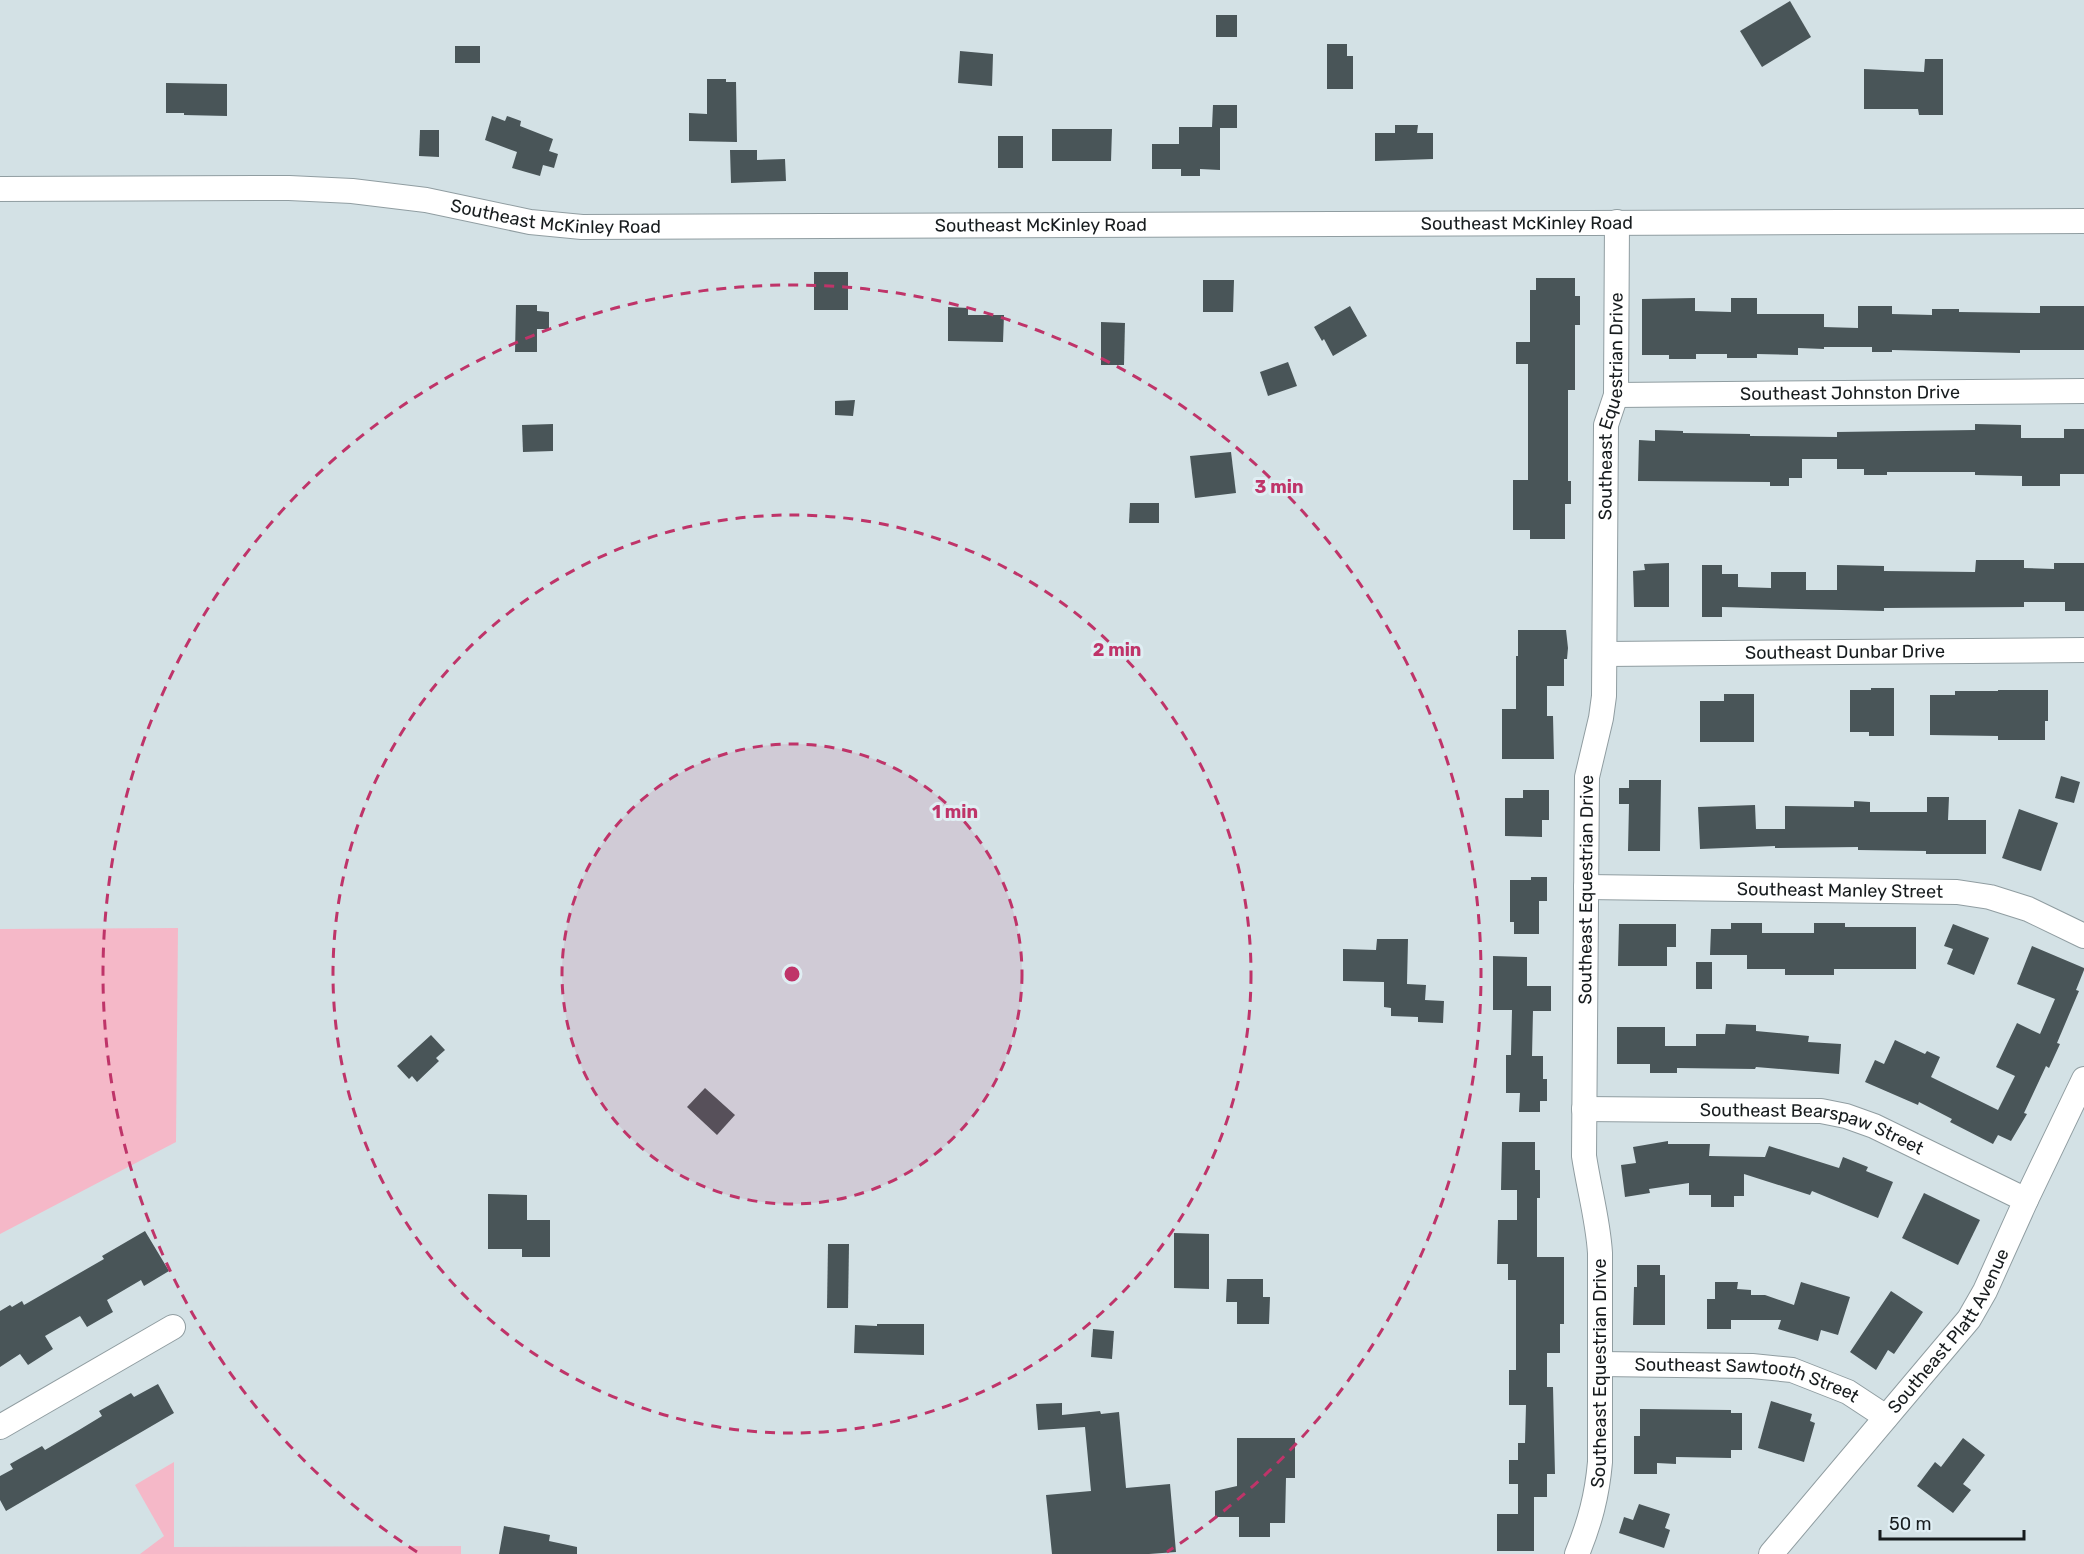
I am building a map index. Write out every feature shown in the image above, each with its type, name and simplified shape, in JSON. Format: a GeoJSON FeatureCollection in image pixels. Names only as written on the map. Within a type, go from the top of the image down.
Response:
{"type":"FeatureCollection","features":[{"type":"Feature","properties":{"kind":"street","name":"Southeast McKinley Road"},"geometry":{"type":"LineString","coordinates":[[0,189],[289,188],[352,190],[426,200],[530,222],[582,227],[2084,221]]}},
{"type":"Feature","properties":{"kind":"street","name":"Southeast Equestrian Drive"},"geometry":{"type":"LineString","coordinates":[[1577,1554],[1589,1526],[1597,1496],[1600,1462],[1600,1253],[1584,1156],[1587,777],[1601,718],[1605,654],[1606,425],[1616,395],[1617,222]]}},
{"type":"Feature","properties":{"kind":"street","name":"Southeast Johnston Drive"},"geometry":{"type":"LineString","coordinates":[[1616,395],[2084,391]]}},
{"type":"Feature","properties":{"kind":"street","name":"Southeast Dunbar Drive"},"geometry":{"type":"LineString","coordinates":[[1605,654],[2084,650]]}},
{"type":"Feature","properties":{"kind":"street","name":"Southeast Manley Street"},"geometry":{"type":"LineString","coordinates":[[1586,887],[1957,892],[1990,897],[2028,909],[2084,936]]}},
{"type":"Feature","properties":{"kind":"street","name":"Southeast Platt Avenue"},"geometry":{"type":"LineString","coordinates":[[1771,1554],[1969,1318],[1985,1292],[2084,1079]]}},
{"type":"Feature","properties":{"kind":"street","name":"Southeast Bearspaw Street"},"geometry":{"type":"LineString","coordinates":[[1584,1109],[1821,1110],[1874,1126],[2026,1200]]}},
{"type":"Feature","properties":{"kind":"street"},"geometry":{"type":"LineString","coordinates":[[0,1427],[173,1327]]}},
{"type":"Feature","properties":{"kind":"street","name":"Southeast Sawtooth Street"},"geometry":{"type":"LineString","coordinates":[[1601,1364],[1752,1366],[1792,1370],[1848,1392],[1886,1417]]}},
{"type":"Feature","properties":{"kind":"shaded area"},"geometry":{"type":"Polygon","coordinates":[[[178,928],[176,1142],[0,1234],[0,929],[178,928]]]}},
{"type":"Feature","properties":{"kind":"shaded area"},"geometry":{"type":"Polygon","coordinates":[[[174,1462],[174,1547],[461,1546],[461,1554],[140,1554],[164,1536],[135,1485],[174,1462]]]}},
{"type":"Feature","properties":{"kind":"building"},"geometry":{"type":"Polygon","coordinates":[[[1790,1],[1811,37],[1762,67],[1740,31],[1790,1]]]}},
{"type":"Feature","properties":{"kind":"building"},"geometry":{"type":"Polygon","coordinates":[[[1216,15],[1237,15],[1237,37],[1216,37],[1216,15]]]}},
{"type":"Feature","properties":{"kind":"building"},"geometry":{"type":"Polygon","coordinates":[[[1327,44],[1347,44],[1347,56],[1353,56],[1353,89],[1327,89],[1327,44]]]}},
{"type":"Feature","properties":{"kind":"building"},"geometry":{"type":"Polygon","coordinates":[[[455,46],[480,46],[480,63],[455,63],[455,46]]]}},
{"type":"Feature","properties":{"kind":"building"},"geometry":{"type":"Polygon","coordinates":[[[960,51],[993,54],[992,86],[958,83],[960,51]]]}},
{"type":"Feature","properties":{"kind":"building"},"geometry":{"type":"Polygon","coordinates":[[[1925,59],[1943,59],[1943,115],[1919,115],[1918,109],[1864,109],[1864,69],[1924,72],[1925,59]]]}},
{"type":"Feature","properties":{"kind":"building"},"geometry":{"type":"Polygon","coordinates":[[[707,79],[726,79],[726,82],[736,82],[737,142],[689,141],[689,113],[707,114],[707,79]]]}},
{"type":"Feature","properties":{"kind":"building"},"geometry":{"type":"Polygon","coordinates":[[[166,83],[227,84],[227,116],[166,113],[166,83]]]}},
{"type":"Feature","properties":{"kind":"building"},"geometry":{"type":"Polygon","coordinates":[[[1213,105],[1237,105],[1237,128],[1220,128],[1220,170],[1200,169],[1200,176],[1181,176],[1181,169],[1152,169],[1152,144],[1179,144],[1179,127],[1212,127],[1213,105]]]}},
{"type":"Feature","properties":{"kind":"building"},"geometry":{"type":"Polygon","coordinates":[[[492,116],[505,121],[507,116],[521,121],[520,126],[553,139],[549,151],[558,154],[554,168],[543,165],[540,176],[512,168],[517,152],[485,140],[492,116]]]}},
{"type":"Feature","properties":{"kind":"building"},"geometry":{"type":"Polygon","coordinates":[[[1395,125],[1418,125],[1417,133],[1433,133],[1433,159],[1375,161],[1375,133],[1395,133],[1395,125]]]}},
{"type":"Feature","properties":{"kind":"building"},"geometry":{"type":"Polygon","coordinates":[[[1052,129],[1112,129],[1111,161],[1052,161],[1052,129]]]}},
{"type":"Feature","properties":{"kind":"building"},"geometry":{"type":"Polygon","coordinates":[[[420,130],[439,130],[439,157],[419,156],[420,130]]]}},
{"type":"Feature","properties":{"kind":"building"},"geometry":{"type":"Polygon","coordinates":[[[998,136],[1023,136],[1023,168],[998,168],[998,136]]]}},
{"type":"Feature","properties":{"kind":"building"},"geometry":{"type":"Polygon","coordinates":[[[730,150],[757,150],[757,160],[785,159],[786,181],[731,183],[730,150]]]}},
{"type":"Feature","properties":{"kind":"building"},"geometry":{"type":"Polygon","coordinates":[[[814,272],[848,272],[848,310],[814,310],[814,272]]]}},
{"type":"Feature","properties":{"kind":"building"},"geometry":{"type":"Polygon","coordinates":[[[1536,278],[1575,278],[1575,296],[1580,296],[1580,325],[1575,325],[1575,390],[1568,390],[1568,481],[1571,481],[1571,504],[1565,504],[1565,539],[1530,539],[1530,530],[1513,530],[1513,480],[1528,480],[1528,364],[1516,364],[1516,342],[1530,342],[1530,290],[1536,290],[1536,278]]]}},
{"type":"Feature","properties":{"kind":"building"},"geometry":{"type":"Polygon","coordinates":[[[1203,280],[1234,280],[1233,312],[1203,312],[1203,280]]]}},
{"type":"Feature","properties":{"kind":"building"},"geometry":{"type":"Polygon","coordinates":[[[1695,298],[1695,311],[1731,312],[1731,298],[1757,298],[1757,314],[1824,314],[1824,327],[1858,328],[1858,306],[1892,306],[1892,314],[1932,315],[1932,309],[1959,309],[1959,312],[2040,313],[2040,306],[2084,306],[2084,350],[2020,350],[2020,353],[1892,350],[1892,352],[1872,352],[1872,347],[1824,347],[1824,349],[1798,348],[1798,355],[1757,354],[1757,358],[1727,358],[1727,354],[1696,354],[1696,359],[1669,359],[1669,355],[1642,355],[1642,299],[1695,298]]]}},
{"type":"Feature","properties":{"kind":"building"},"geometry":{"type":"Polygon","coordinates":[[[516,305],[537,305],[537,311],[549,312],[549,329],[537,329],[537,352],[515,352],[516,305]]]}},
{"type":"Feature","properties":{"kind":"building"},"geometry":{"type":"Polygon","coordinates":[[[1350,306],[1367,336],[1333,356],[1314,327],[1350,306]]]}},
{"type":"Feature","properties":{"kind":"building"},"geometry":{"type":"Polygon","coordinates":[[[948,307],[968,308],[968,315],[1004,315],[1003,342],[948,341],[948,307]]]}},
{"type":"Feature","properties":{"kind":"building"},"geometry":{"type":"Polygon","coordinates":[[[1101,322],[1125,323],[1124,365],[1101,365],[1101,322]]]}},
{"type":"Feature","properties":{"kind":"building"},"geometry":{"type":"Polygon","coordinates":[[[1288,362],[1297,386],[1268,396],[1260,372],[1288,362]]]}},
{"type":"Feature","properties":{"kind":"building"},"geometry":{"type":"Polygon","coordinates":[[[855,400],[853,416],[835,415],[835,401],[855,400]]]}},
{"type":"Feature","properties":{"kind":"building"},"geometry":{"type":"Polygon","coordinates":[[[553,424],[553,451],[523,452],[522,425],[553,424]]]}},
{"type":"Feature","properties":{"kind":"building"},"geometry":{"type":"Polygon","coordinates":[[[1975,424],[2021,425],[2021,438],[2064,438],[2064,429],[2084,429],[2084,474],[2060,474],[2060,486],[2022,486],[2022,476],[1975,475],[1975,472],[1887,472],[1887,475],[1864,475],[1864,469],[1837,469],[1837,459],[1802,459],[1802,478],[1789,478],[1789,486],[1770,486],[1770,482],[1638,481],[1639,440],[1655,441],[1655,430],[1683,431],[1683,433],[1750,434],[1750,436],[1837,437],[1837,432],[1975,430],[1975,424]]]}},
{"type":"Feature","properties":{"kind":"building"},"geometry":{"type":"Polygon","coordinates":[[[1231,452],[1236,493],[1195,498],[1190,456],[1231,452]]]}},
{"type":"Feature","properties":{"kind":"building"},"geometry":{"type":"Polygon","coordinates":[[[1130,503],[1159,503],[1159,523],[1129,523],[1130,503]]]}},
{"type":"Feature","properties":{"kind":"building"},"geometry":{"type":"Polygon","coordinates":[[[1976,560],[2024,560],[2024,568],[2054,569],[2054,563],[2084,563],[2084,611],[2065,611],[2065,602],[2024,602],[2024,607],[1884,608],[1884,611],[1722,607],[1722,617],[1702,617],[1702,565],[1722,565],[1722,574],[1738,574],[1738,587],[1771,588],[1771,572],[1806,572],[1806,590],[1837,590],[1837,565],[1884,566],[1884,571],[1975,572],[1976,560]]]}},
{"type":"Feature","properties":{"kind":"building"},"geometry":{"type":"Polygon","coordinates":[[[1669,563],[1669,607],[1634,607],[1633,571],[1645,570],[1644,564],[1669,563]]]}},
{"type":"Feature","properties":{"kind":"building"},"geometry":{"type":"Polygon","coordinates":[[[1518,630],[1566,630],[1568,648],[1567,659],[1564,659],[1564,686],[1547,686],[1547,716],[1553,716],[1554,759],[1502,759],[1502,709],[1516,709],[1518,630]]]}},
{"type":"Feature","properties":{"kind":"building"},"geometry":{"type":"Polygon","coordinates":[[[1871,688],[1894,688],[1894,736],[1869,736],[1869,732],[1850,732],[1850,690],[1871,690],[1871,688]]]}},
{"type":"Feature","properties":{"kind":"building"},"geometry":{"type":"Polygon","coordinates":[[[2048,690],[2048,721],[2045,721],[2045,740],[1998,740],[1998,736],[1930,735],[1930,695],[1955,695],[1955,691],[2048,690]]]}},
{"type":"Feature","properties":{"kind":"building"},"geometry":{"type":"Polygon","coordinates":[[[1724,694],[1754,694],[1754,742],[1700,742],[1700,701],[1724,701],[1724,694]]]}},
{"type":"Feature","properties":{"kind":"building"},"geometry":{"type":"Polygon","coordinates":[[[2061,776],[2080,782],[2074,803],[2055,798],[2061,776]]]}},
{"type":"Feature","properties":{"kind":"building"},"geometry":{"type":"Polygon","coordinates":[[[1629,780],[1661,780],[1660,851],[1628,851],[1629,804],[1619,804],[1619,788],[1629,788],[1629,780]]]}},
{"type":"Feature","properties":{"kind":"building"},"geometry":{"type":"Polygon","coordinates":[[[1523,790],[1549,790],[1549,820],[1542,820],[1542,837],[1505,836],[1505,798],[1523,798],[1523,790]]]}},
{"type":"Feature","properties":{"kind":"building"},"geometry":{"type":"Polygon","coordinates":[[[1927,797],[1949,797],[1948,820],[1986,820],[1986,854],[1926,854],[1926,851],[1858,850],[1858,847],[1775,848],[1775,846],[1700,849],[1698,807],[1755,805],[1756,829],[1785,829],[1785,806],[1854,807],[1854,801],[1870,802],[1870,812],[1927,812],[1927,797]]]}},
{"type":"Feature","properties":{"kind":"building"},"geometry":{"type":"Polygon","coordinates":[[[2019,809],[2058,823],[2041,871],[2002,858],[2019,809]]]}},
{"type":"Feature","properties":{"kind":"building"},"geometry":{"type":"Polygon","coordinates":[[[1531,877],[1547,877],[1547,901],[1539,901],[1539,934],[1514,934],[1514,922],[1510,922],[1510,880],[1531,880],[1531,877]]]}},
{"type":"Feature","properties":{"kind":"building"},"geometry":{"type":"Polygon","coordinates":[[[1731,923],[1762,923],[1762,933],[1814,933],[1814,923],[1845,923],[1845,927],[1916,927],[1916,969],[1834,969],[1834,975],[1785,975],[1785,969],[1747,969],[1747,955],[1710,955],[1711,929],[1731,929],[1731,923]]]}},
{"type":"Feature","properties":{"kind":"building"},"geometry":{"type":"Polygon","coordinates":[[[1619,924],[1676,924],[1676,947],[1667,947],[1667,966],[1618,966],[1619,924]]]}},
{"type":"Feature","properties":{"kind":"building"},"geometry":{"type":"Polygon","coordinates":[[[1953,924],[1989,938],[1974,975],[1947,964],[1953,949],[1944,946],[1953,924]]]}},
{"type":"Feature","properties":{"kind":"building"},"geometry":{"type":"Polygon","coordinates":[[[1377,939],[1408,939],[1407,984],[1426,985],[1425,1000],[1444,1001],[1443,1023],[1418,1022],[1418,1017],[1391,1016],[1391,1008],[1384,1007],[1384,982],[1343,981],[1343,949],[1376,950],[1377,939]]]}},
{"type":"Feature","properties":{"kind":"building"},"geometry":{"type":"Polygon","coordinates":[[[2032,946],[2084,968],[2084,970],[2076,990],[2079,991],[2057,1043],[2060,1044],[2049,1068],[2046,1066],[2024,1113],[2027,1114],[2011,1141],[1998,1135],[1993,1144],[1950,1122],[1952,1119],[1919,1102],[1918,1105],[1865,1082],[1875,1060],[1884,1064],[1895,1040],[1925,1054],[1927,1051],[1940,1057],[1931,1077],[1998,1110],[2015,1076],[1996,1067],[2017,1023],[2040,1034],[2055,999],[2017,984],[2032,946]]]}},
{"type":"Feature","properties":{"kind":"building"},"geometry":{"type":"Polygon","coordinates":[[[1493,956],[1527,957],[1527,986],[1551,986],[1551,1011],[1533,1011],[1532,1056],[1543,1056],[1543,1079],[1547,1079],[1547,1101],[1540,1101],[1540,1112],[1519,1112],[1520,1093],[1506,1093],[1506,1055],[1511,1055],[1512,1010],[1493,1010],[1493,956]]]}},
{"type":"Feature","properties":{"kind":"building"},"geometry":{"type":"Polygon","coordinates":[[[1696,962],[1712,962],[1712,989],[1696,989],[1696,962]]]}},
{"type":"Feature","properties":{"kind":"building"},"geometry":{"type":"Polygon","coordinates":[[[1726,1024],[1756,1025],[1756,1031],[1809,1036],[1808,1042],[1841,1044],[1839,1074],[1756,1067],[1755,1069],[1677,1068],[1677,1073],[1650,1073],[1650,1064],[1617,1064],[1617,1027],[1665,1027],[1665,1046],[1696,1046],[1696,1034],[1725,1034],[1726,1024]]]}},
{"type":"Feature","properties":{"kind":"building"},"geometry":{"type":"Polygon","coordinates":[[[431,1035],[445,1050],[436,1058],[439,1061],[417,1082],[412,1076],[409,1079],[397,1066],[431,1035]]]}},
{"type":"Feature","properties":{"kind":"building"},"geometry":{"type":"Polygon","coordinates":[[[705,1088],[735,1115],[717,1135],[687,1107],[705,1088]]]}},
{"type":"Feature","properties":{"kind":"building"},"geometry":{"type":"Polygon","coordinates":[[[1668,1141],[1668,1144],[1710,1144],[1709,1156],[1765,1157],[1769,1146],[1839,1168],[1843,1157],[1868,1167],[1866,1171],[1893,1182],[1878,1218],[1812,1191],[1810,1195],[1744,1174],[1744,1196],[1734,1196],[1734,1207],[1711,1207],[1711,1195],[1689,1195],[1689,1183],[1649,1189],[1650,1193],[1625,1197],[1621,1165],[1636,1163],[1633,1147],[1668,1141]]]}},
{"type":"Feature","properties":{"kind":"building"},"geometry":{"type":"Polygon","coordinates":[[[1502,1142],[1535,1142],[1535,1170],[1540,1170],[1540,1198],[1537,1198],[1537,1257],[1564,1257],[1564,1324],[1560,1324],[1560,1353],[1547,1353],[1547,1387],[1553,1387],[1555,1474],[1547,1474],[1547,1497],[1534,1497],[1534,1551],[1497,1551],[1497,1514],[1518,1514],[1518,1484],[1509,1484],[1509,1460],[1518,1460],[1518,1443],[1525,1443],[1526,1405],[1509,1405],[1509,1370],[1516,1370],[1516,1280],[1508,1280],[1508,1264],[1497,1264],[1498,1220],[1517,1220],[1517,1190],[1501,1190],[1502,1142]]]}},
{"type":"Feature","properties":{"kind":"building"},"geometry":{"type":"Polygon","coordinates":[[[1924,1193],[1980,1220],[1958,1265],[1902,1238],[1924,1193]]]}},
{"type":"Feature","properties":{"kind":"building"},"geometry":{"type":"Polygon","coordinates":[[[488,1194],[527,1195],[527,1220],[550,1220],[550,1257],[522,1257],[522,1249],[488,1249],[488,1194]]]}},
{"type":"Feature","properties":{"kind":"building"},"geometry":{"type":"Polygon","coordinates":[[[145,1231],[169,1271],[144,1286],[141,1280],[107,1300],[113,1312],[87,1327],[80,1316],[45,1336],[53,1349],[28,1365],[20,1354],[0,1367],[0,1311],[22,1301],[24,1305],[104,1259],[102,1256],[145,1231]]]}},
{"type":"Feature","properties":{"kind":"building"},"geometry":{"type":"Polygon","coordinates":[[[1174,1233],[1209,1234],[1209,1289],[1174,1288],[1174,1233]]]}},
{"type":"Feature","properties":{"kind":"building"},"geometry":{"type":"Polygon","coordinates":[[[828,1244],[849,1244],[848,1308],[827,1308],[828,1244]]]}},
{"type":"Feature","properties":{"kind":"building"},"geometry":{"type":"Polygon","coordinates":[[[1637,1265],[1660,1265],[1660,1275],[1665,1275],[1665,1325],[1633,1325],[1637,1265]]]}},
{"type":"Feature","properties":{"kind":"building"},"geometry":{"type":"Polygon","coordinates":[[[1227,1279],[1263,1279],[1263,1297],[1270,1297],[1269,1324],[1237,1324],[1237,1302],[1226,1302],[1227,1279]]]}},
{"type":"Feature","properties":{"kind":"building"},"geometry":{"type":"Polygon","coordinates":[[[1715,1282],[1738,1282],[1737,1289],[1751,1290],[1751,1295],[1765,1295],[1794,1305],[1801,1282],[1850,1297],[1838,1335],[1821,1330],[1818,1341],[1778,1329],[1781,1320],[1731,1320],[1731,1329],[1707,1329],[1707,1299],[1715,1299],[1715,1282]]]}},
{"type":"Feature","properties":{"kind":"building"},"geometry":{"type":"Polygon","coordinates":[[[1891,1291],[1923,1312],[1894,1354],[1888,1350],[1876,1370],[1850,1352],[1891,1291]]]}},
{"type":"Feature","properties":{"kind":"building"},"geometry":{"type":"Polygon","coordinates":[[[877,1324],[924,1324],[924,1355],[854,1353],[855,1325],[877,1326],[877,1324]]]}},
{"type":"Feature","properties":{"kind":"building"},"geometry":{"type":"Polygon","coordinates":[[[1093,1329],[1114,1331],[1112,1359],[1091,1357],[1093,1329]]]}},
{"type":"Feature","properties":{"kind":"building"},"geometry":{"type":"Polygon","coordinates":[[[158,1384],[174,1413],[6,1511],[0,1500],[0,1476],[13,1469],[10,1464],[42,1446],[45,1450],[102,1416],[99,1411],[131,1393],[134,1397],[158,1384]]]}},
{"type":"Feature","properties":{"kind":"building"},"geometry":{"type":"Polygon","coordinates":[[[1771,1401],[1812,1414],[1810,1421],[1815,1423],[1804,1462],[1758,1448],[1771,1401]]]}},
{"type":"Feature","properties":{"kind":"building"},"geometry":{"type":"Polygon","coordinates":[[[1062,1403],[1062,1415],[1100,1411],[1101,1414],[1119,1412],[1126,1488],[1170,1484],[1176,1552],[1052,1554],[1046,1495],[1091,1491],[1085,1427],[1038,1430],[1036,1404],[1062,1403]]]}},
{"type":"Feature","properties":{"kind":"building"},"geometry":{"type":"Polygon","coordinates":[[[1640,1409],[1731,1410],[1731,1413],[1742,1413],[1742,1450],[1731,1450],[1731,1458],[1676,1457],[1676,1464],[1657,1463],[1657,1474],[1634,1474],[1634,1436],[1640,1436],[1640,1409]]]}},
{"type":"Feature","properties":{"kind":"building"},"geometry":{"type":"Polygon","coordinates":[[[1237,1438],[1295,1438],[1295,1478],[1286,1478],[1285,1523],[1270,1523],[1270,1537],[1239,1537],[1239,1517],[1215,1517],[1215,1491],[1237,1486],[1237,1438]]]}},
{"type":"Feature","properties":{"kind":"building"},"geometry":{"type":"Polygon","coordinates":[[[1963,1438],[1985,1455],[1963,1484],[1971,1490],[1953,1513],[1917,1486],[1935,1462],[1941,1467],[1963,1438]]]}},
{"type":"Feature","properties":{"kind":"building"},"geometry":{"type":"Polygon","coordinates":[[[1639,1504],[1670,1514],[1665,1528],[1670,1530],[1664,1548],[1619,1533],[1624,1517],[1633,1520],[1639,1504]]]}},
{"type":"Feature","properties":{"kind":"building"},"geometry":{"type":"Polygon","coordinates":[[[504,1526],[550,1535],[549,1541],[577,1547],[577,1554],[499,1554],[504,1526]]]}}]}
